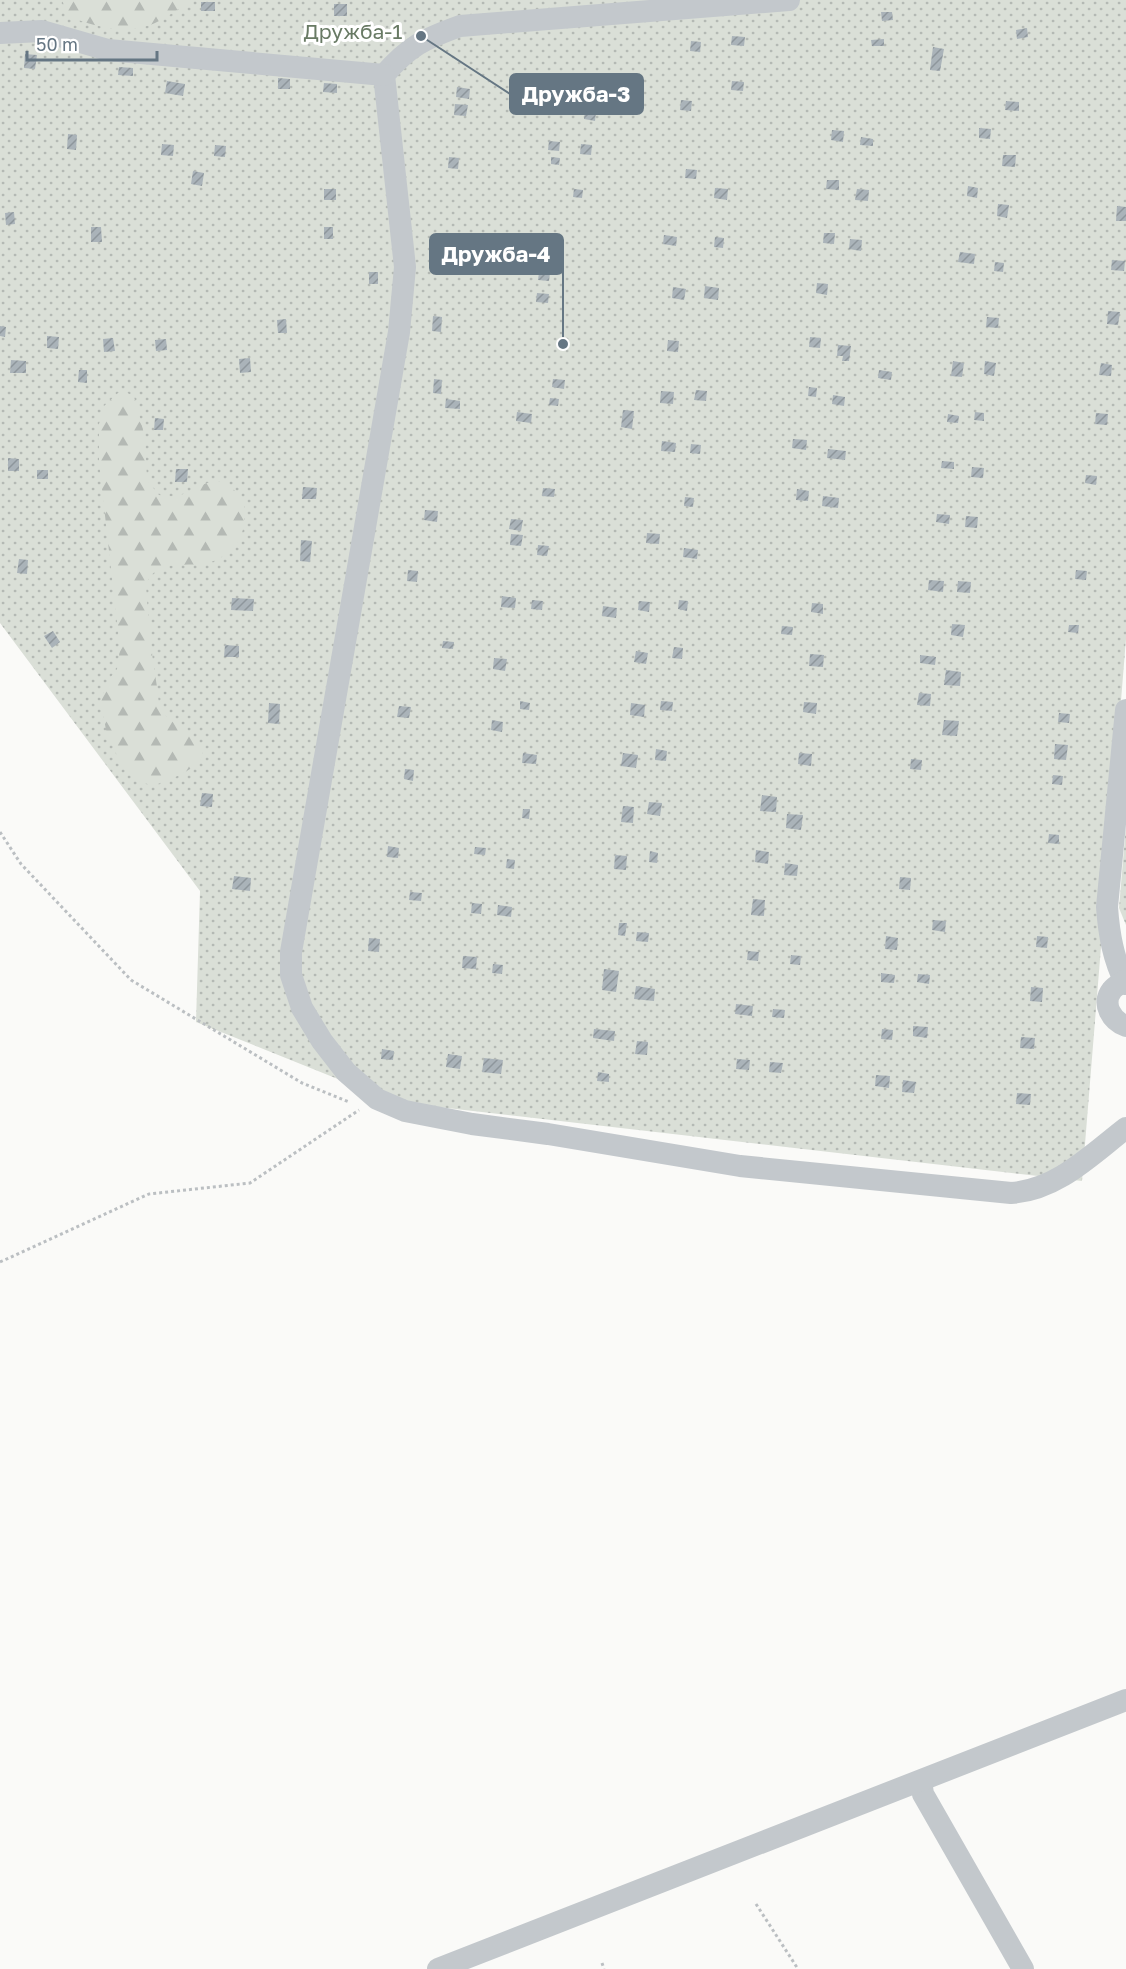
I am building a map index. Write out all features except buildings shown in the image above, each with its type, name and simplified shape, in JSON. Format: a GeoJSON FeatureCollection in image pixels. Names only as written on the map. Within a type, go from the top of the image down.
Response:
{"type":"FeatureCollection","features":[{"type":"Feature","properties":{"kind":"street"},"geometry":{"type":"LineString","coordinates":[[789,0],[460,26],[416,44],[384,75],[405,267],[399,332],[291,952],[291,975],[302,1008],[322,1041],[346,1072],[377,1099],[405,1111],[471,1124],[548,1134],[740,1166],[1011,1193],[1027,1192],[1042,1187],[1073,1169],[1126,1128]]}},
{"type":"Feature","properties":{"kind":"street"},"geometry":{"type":"LineString","coordinates":[[0,33],[42,31],[108,50],[384,75]]}},
{"type":"Feature","properties":{"kind":"street"},"geometry":{"type":"LineString","coordinates":[[1126,710],[1107,907],[1110,937],[1125,982],[1113,988],[1108,998],[1109,1012],[1114,1019],[1126,1026]]}},
{"type":"Feature","properties":{"kind":"street"},"geometry":{"type":"LineString","coordinates":[[438,1969],[1126,1700]]}},
{"type":"Feature","properties":{"kind":"street"},"geometry":{"type":"LineString","coordinates":[[921,1781],[923,1794],[1023,1969]]}},
{"type":"Feature","properties":{"kind":"path"},"geometry":{"type":"LineString","coordinates":[[0,832],[21,864],[131,980],[302,1083],[364,1107],[250,1183],[149,1194],[0,1262]]}},
{"type":"Feature","properties":{"kind":"path"},"geometry":{"type":"LineString","coordinates":[[756,1904],[798,1969]]}},
{"type":"Feature","properties":{"kind":"path"},"geometry":{"type":"LineString","coordinates":[[602,1963],[604,1969]]}},
{"type":"Feature","properties":{"kind":"green space","name":"Дружба-1"},"geometry":{"type":"Polygon","coordinates":[[[0,0],[1126,0],[1126,639],[1082,1181],[395,1102],[196,1022],[200,891],[0,623],[0,0]]]}},
{"type":"Feature","properties":{"kind":"green space"},"geometry":{"type":"Polygon","coordinates":[[[62,0],[189,0],[155,23],[134,29],[122,29],[100,26],[68,16],[62,0]]]}},
{"type":"Feature","properties":{"kind":"green space"},"geometry":{"type":"Polygon","coordinates":[[[126,392],[134,397],[145,438],[147,480],[159,495],[177,496],[209,482],[221,482],[230,486],[238,494],[244,508],[241,535],[234,547],[224,556],[202,564],[165,567],[157,570],[146,585],[151,649],[160,707],[165,715],[198,740],[203,750],[198,763],[175,777],[153,786],[136,780],[118,758],[106,730],[101,702],[106,683],[117,669],[120,649],[99,462],[99,424],[104,406],[118,393],[126,392]]]}},
{"type":"Feature","properties":{"kind":"green space"},"geometry":{"type":"Polygon","coordinates":[[[1126,825],[1126,925],[1119,908],[1126,825]]]}},
{"type":"Feature","properties":{"kind":"place","name":"Дружба-3"},"geometry":{"type":"Point","coordinates":[421,36]}},
{"type":"Feature","properties":{"kind":"place","name":"Дружба-4"},"geometry":{"type":"Point","coordinates":[563,344]}}]}
